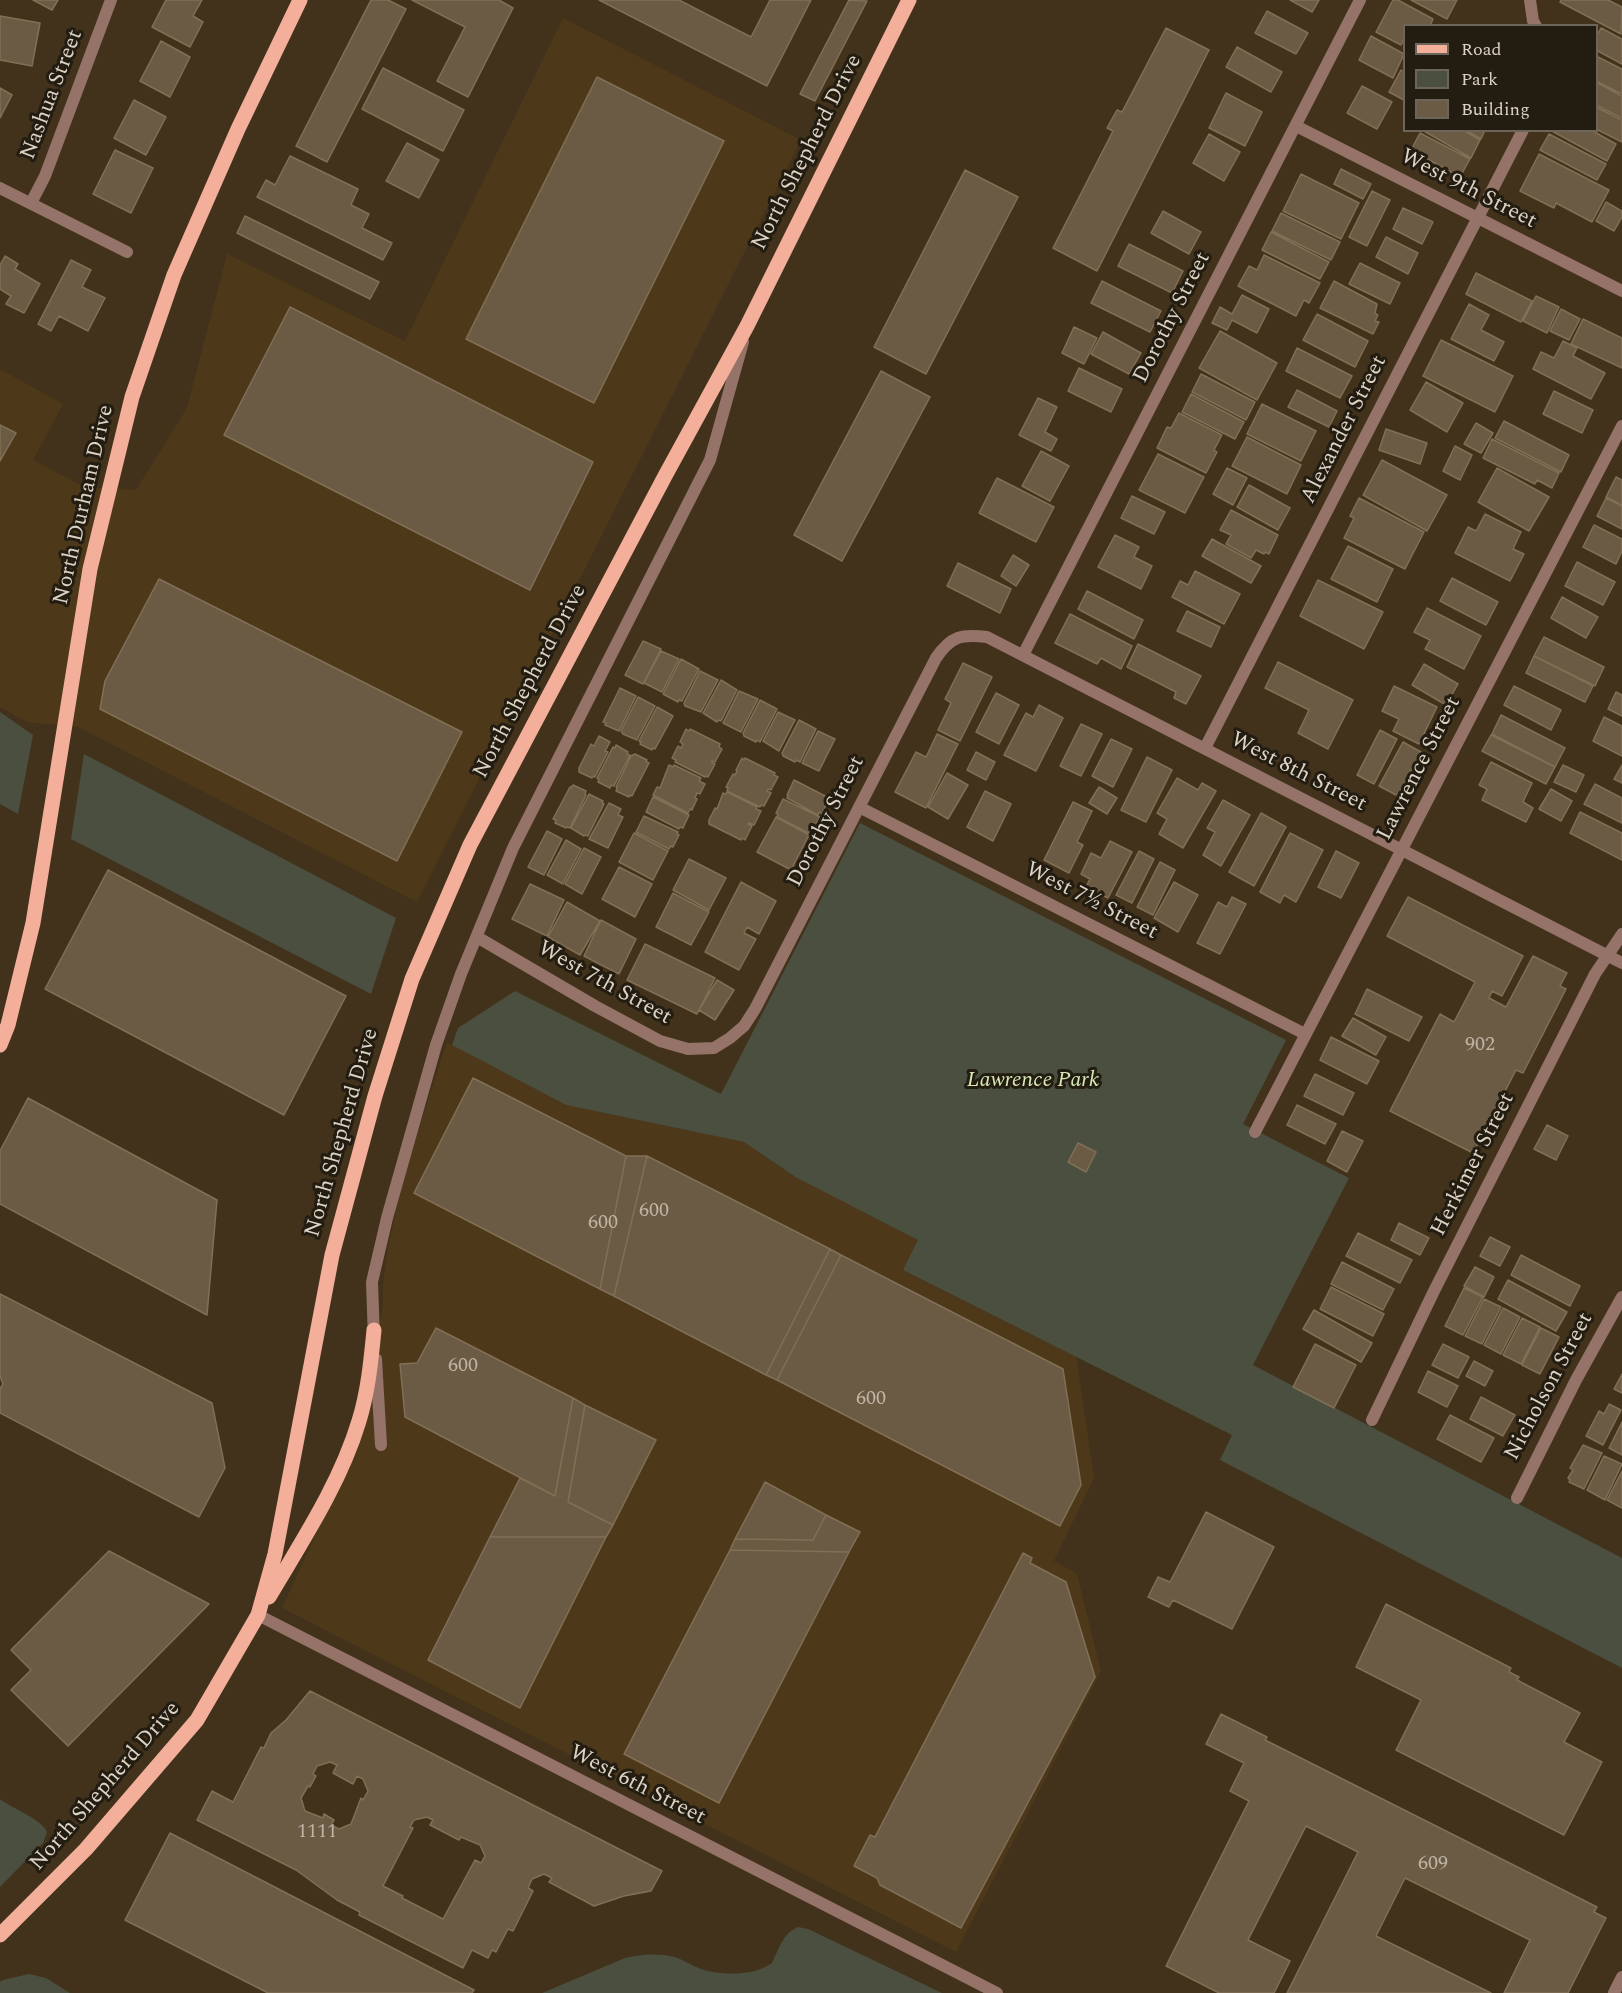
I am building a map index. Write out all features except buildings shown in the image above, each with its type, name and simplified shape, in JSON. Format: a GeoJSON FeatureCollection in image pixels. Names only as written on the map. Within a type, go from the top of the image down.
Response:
{"type":"FeatureCollection","features":[{"type":"Feature","properties":{"kind":"main road","name":"North Durham Drive"},"geometry":{"type":"LineString","coordinates":[[0,1046],[8,1025],[33,923],[90,569],[132,397],[174,275],[238,129],[300,0]]}},
{"type":"Feature","properties":{"kind":"main road","name":"North Shepherd Drive"},"geometry":{"type":"LineString","coordinates":[[0,1935],[86,1849],[197,1720],[258,1615],[275,1554],[332,1255],[375,1096],[412,979],[470,845],[747,326],[909,0]]}},
{"type":"Feature","properties":{"kind":"main road"},"geometry":{"type":"LineString","coordinates":[[258,1615],[344,1463],[360,1420],[370,1370],[374,1330]]}},
{"type":"Feature","properties":{"kind":"street","name":"Nashua Street"},"geometry":{"type":"LineString","coordinates":[[31,203],[45,176],[111,0]]}},
{"type":"Feature","properties":{"kind":"street","name":"Dorothy Street"},"geometry":{"type":"LineString","coordinates":[[1023,656],[1360,0]]}},
{"type":"Feature","properties":{"kind":"street"},"geometry":{"type":"LineString","coordinates":[[1530,0],[1535,24]]}},
{"type":"Feature","properties":{"kind":"street","name":"West 9th Street"},"geometry":{"type":"LineString","coordinates":[[1296,126],[1622,291]]}},
{"type":"Feature","properties":{"kind":"street","name":"Alexander Street"},"geometry":{"type":"LineString","coordinates":[[1205,748],[1522,132]]}},
{"type":"Feature","properties":{"kind":"street"},"geometry":{"type":"LineString","coordinates":[[0,188],[127,252]]}},
{"type":"Feature","properties":{"kind":"street","name":"North Shepherd Drive"},"geometry":{"type":"LineString","coordinates":[[381,1445],[372,1282],[387,1218],[436,1045],[461,974],[513,848],[710,460],[747,326]]}},
{"type":"Feature","properties":{"kind":"street","name":"Lawrence Street"},"geometry":{"type":"LineString","coordinates":[[1255,1132],[1622,426]]}},
{"type":"Feature","properties":{"kind":"street","name":"West 8th Street"},"geometry":{"type":"LineString","coordinates":[[951,641],[971,635],[987,637],[1622,963]]}},
{"type":"Feature","properties":{"kind":"street","name":"Dorothy Street"},"geometry":{"type":"LineString","coordinates":[[744,1026],[755,1009],[936,658],[951,641]]}},
{"type":"Feature","properties":{"kind":"street","name":"West 7½ Street"},"geometry":{"type":"LineString","coordinates":[[859,807],[1305,1034]]}},
{"type":"Feature","properties":{"kind":"street","name":"Herkimer Street"},"geometry":{"type":"LineString","coordinates":[[1371,1420],[1589,984],[1622,934]]}},
{"type":"Feature","properties":{"kind":"street","name":"West 7th Street"},"geometry":{"type":"LineString","coordinates":[[477,937],[594,1006],[660,1041],[688,1049],[714,1048],[744,1026]]}},
{"type":"Feature","properties":{"kind":"street","name":"Nicholson Street"},"geometry":{"type":"LineString","coordinates":[[1517,1498],[1576,1380],[1622,1297]]}},
{"type":"Feature","properties":{"kind":"street","name":"West 6th Street"},"geometry":{"type":"LineString","coordinates":[[258,1615],[997,1993]]}},
{"type":"Feature","properties":{"kind":"street"},"geometry":{"type":"LineString","coordinates":[[1614,1993],[1622,1977]]}},
{"type":"Feature","properties":{"kind":"shaded area"},"geometry":{"type":"Polygon","coordinates":[[[563,18],[801,140],[417,902],[78,727],[27,722],[0,707],[0,369],[63,404],[33,460],[84,487],[136,490],[187,408],[227,254],[405,341],[563,18]]]}},
{"type":"Feature","properties":{"kind":"shaded area"},"geometry":{"type":"Polygon","coordinates":[[[447,1042],[566,1105],[744,1142],[797,1178],[919,1240],[903,1270],[1076,1355],[1094,1478],[1054,1561],[1077,1574],[1101,1671],[956,1952],[282,1608],[349,1463],[372,1369],[383,1306],[387,1252],[405,1170],[447,1042]]]}},
{"type":"Feature","properties":{"kind":"green space"},"geometry":{"type":"Polygon","coordinates":[[[0,712],[33,735],[18,814],[0,804],[0,712]]]}},
{"type":"Feature","properties":{"kind":"green space"},"geometry":{"type":"Polygon","coordinates":[[[84,754],[396,918],[371,994],[71,839],[84,754]]]}},
{"type":"Feature","properties":{"kind":"green space","name":"Lawrence Park"},"geometry":{"type":"Polygon","coordinates":[[[860,823],[1286,1040],[1243,1124],[1349,1178],[1253,1365],[1622,1558],[1622,1668],[1220,1460],[1232,1435],[903,1270],[918,1240],[797,1178],[744,1142],[566,1105],[452,1045],[458,1028],[515,991],[721,1094],[860,823]]]}},
{"type":"Feature","properties":{"kind":"green space"},"geometry":{"type":"Polygon","coordinates":[[[0,1799],[33,1818],[47,1832],[43,1843],[0,1887],[0,1799]]]}},
{"type":"Feature","properties":{"kind":"green space"},"geometry":{"type":"Polygon","coordinates":[[[798,1927],[808,1929],[942,1993],[542,1993],[625,1958],[644,1955],[675,1957],[701,1969],[718,1973],[738,1974],[756,1970],[772,1963],[785,1937],[798,1927]]]}},
{"type":"Feature","properties":{"kind":"green space"},"geometry":{"type":"Polygon","coordinates":[[[29,1974],[46,1978],[70,1993],[0,1993],[0,1982],[3,1980],[29,1974]]]}}]}
